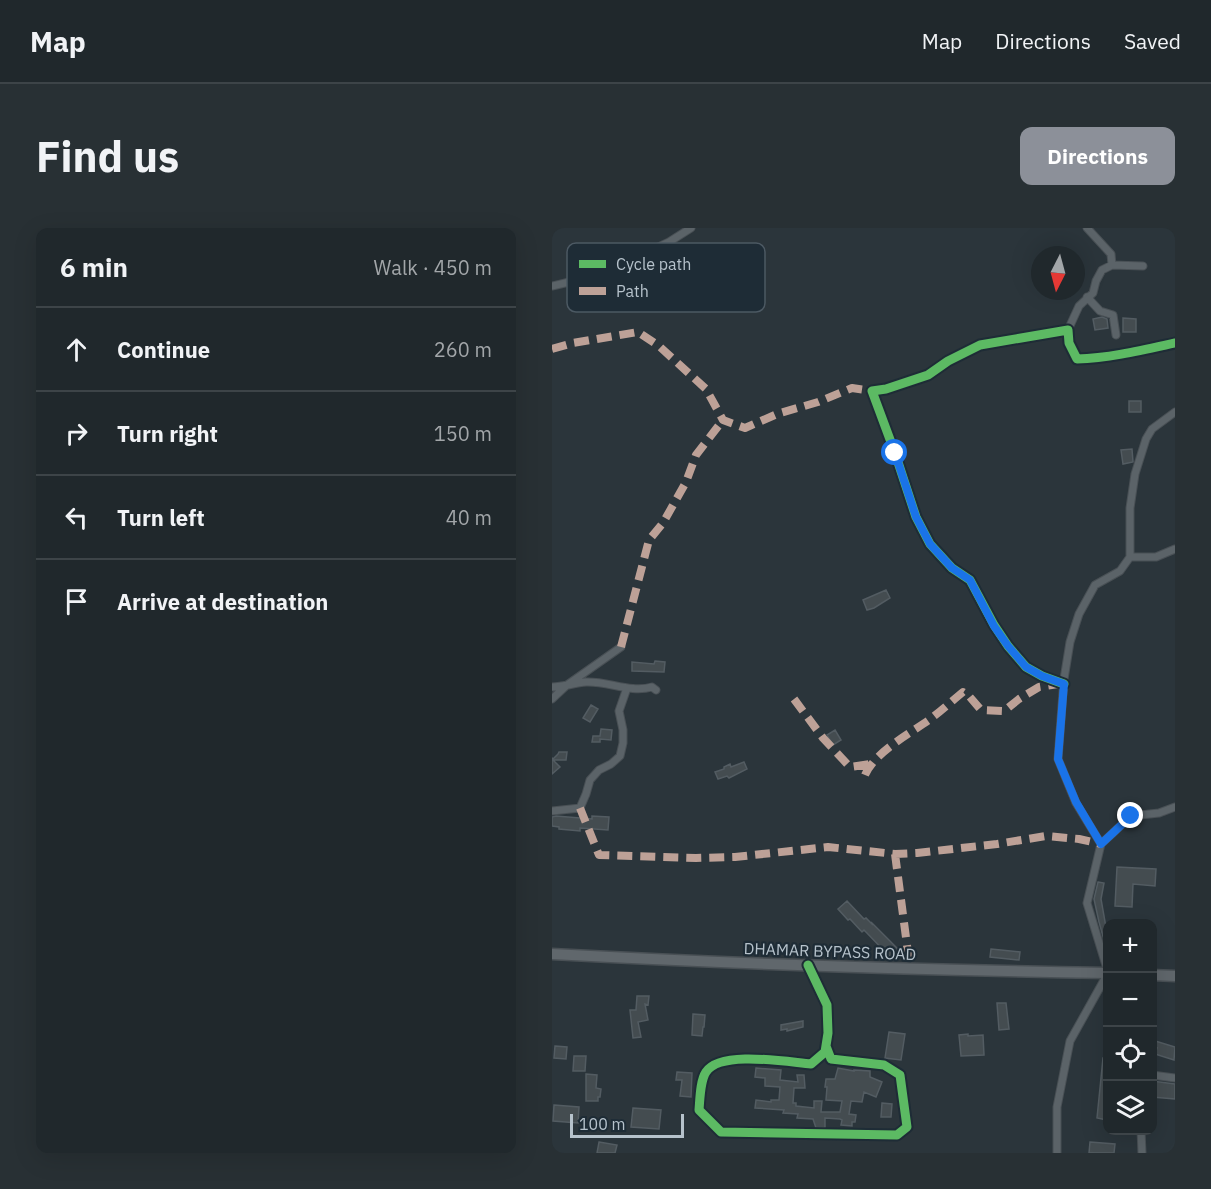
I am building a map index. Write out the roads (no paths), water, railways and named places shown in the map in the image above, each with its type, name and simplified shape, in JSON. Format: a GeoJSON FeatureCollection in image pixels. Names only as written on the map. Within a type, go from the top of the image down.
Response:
{"type":"FeatureCollection","features":[{"type":"Feature","properties":{"kind":"main road","name":"DHAMAR BYPASS ROAD"},"geometry":{"type":"LineString","coordinates":[[552,954],[682,961],[1103,973]]}},
{"type":"Feature","properties":{"kind":"main road"},"geometry":{"type":"LineString","coordinates":[[1157,975],[1175,976]]}},
{"type":"Feature","properties":{"kind":"street"},"geometry":{"type":"LineString","coordinates":[[667,243],[691,228]]}},
{"type":"Feature","properties":{"kind":"street"},"geometry":{"type":"LineString","coordinates":[[1087,228],[1111,255],[1112,265]]}},
{"type":"Feature","properties":{"kind":"street"},"geometry":{"type":"LineString","coordinates":[[1143,266],[1112,265],[1102,270],[1093,293],[1079,306],[1068,330],[1069,343],[1077,359],[1091,359],[1175,343]]}},
{"type":"Feature","properties":{"kind":"street"},"geometry":{"type":"LineString","coordinates":[[552,286],[567,283]]}},
{"type":"Feature","properties":{"kind":"street"},"geometry":{"type":"LineString","coordinates":[[1087,297],[1100,311],[1113,315],[1116,334]]}},
{"type":"Feature","properties":{"kind":"street"},"geometry":{"type":"LineString","coordinates":[[1064,684],[1026,667],[994,626],[970,580],[952,568],[930,544],[916,517],[872,391],[886,389],[928,375],[980,345],[1068,330]]}},
{"type":"Feature","properties":{"kind":"street"},"geometry":{"type":"LineString","coordinates":[[1101,844],[1076,802],[1058,759],[1070,642],[1079,614],[1095,585],[1120,571],[1130,557],[1130,508],[1135,474],[1152,429],[1175,412]]}},
{"type":"Feature","properties":{"kind":"street"},"geometry":{"type":"LineString","coordinates":[[1130,557],[1156,557],[1175,549]]}},
{"type":"Feature","properties":{"kind":"street"},"geometry":{"type":"LineString","coordinates":[[552,699],[567,685],[621,647]]}},
{"type":"Feature","properties":{"kind":"street"},"geometry":{"type":"LineString","coordinates":[[552,687],[586,682],[608,683],[627,688],[652,687],[656,690]]}},
{"type":"Feature","properties":{"kind":"street"},"geometry":{"type":"LineString","coordinates":[[552,811],[580,808],[590,780],[598,770],[611,764],[620,756],[623,736],[619,711],[627,688]]}},
{"type":"Feature","properties":{"kind":"street"},"geometry":{"type":"LineString","coordinates":[[1103,959],[1087,903],[1101,844],[1131,816],[1159,813],[1175,807]]}},
{"type":"Feature","properties":{"kind":"street"},"geometry":{"type":"LineString","coordinates":[[808,965],[827,1005],[828,1032],[825,1052],[811,1064],[757,1059],[734,1059],[718,1063],[706,1072],[700,1092],[699,1110],[721,1132],[897,1136],[907,1127],[900,1075],[884,1065],[831,1059],[826,1046]]}},
{"type":"Feature","properties":{"kind":"street"},"geometry":{"type":"LineString","coordinates":[[1057,1153],[1057,1107],[1070,1041],[1103,980]]}},
{"type":"Feature","properties":{"kind":"street"},"geometry":{"type":"LineString","coordinates":[[1157,1076],[1175,1078]]}},
{"type":"Feature","properties":{"kind":"street"},"geometry":{"type":"LineString","coordinates":[[1141,1135],[1142,1153]]}}]}
